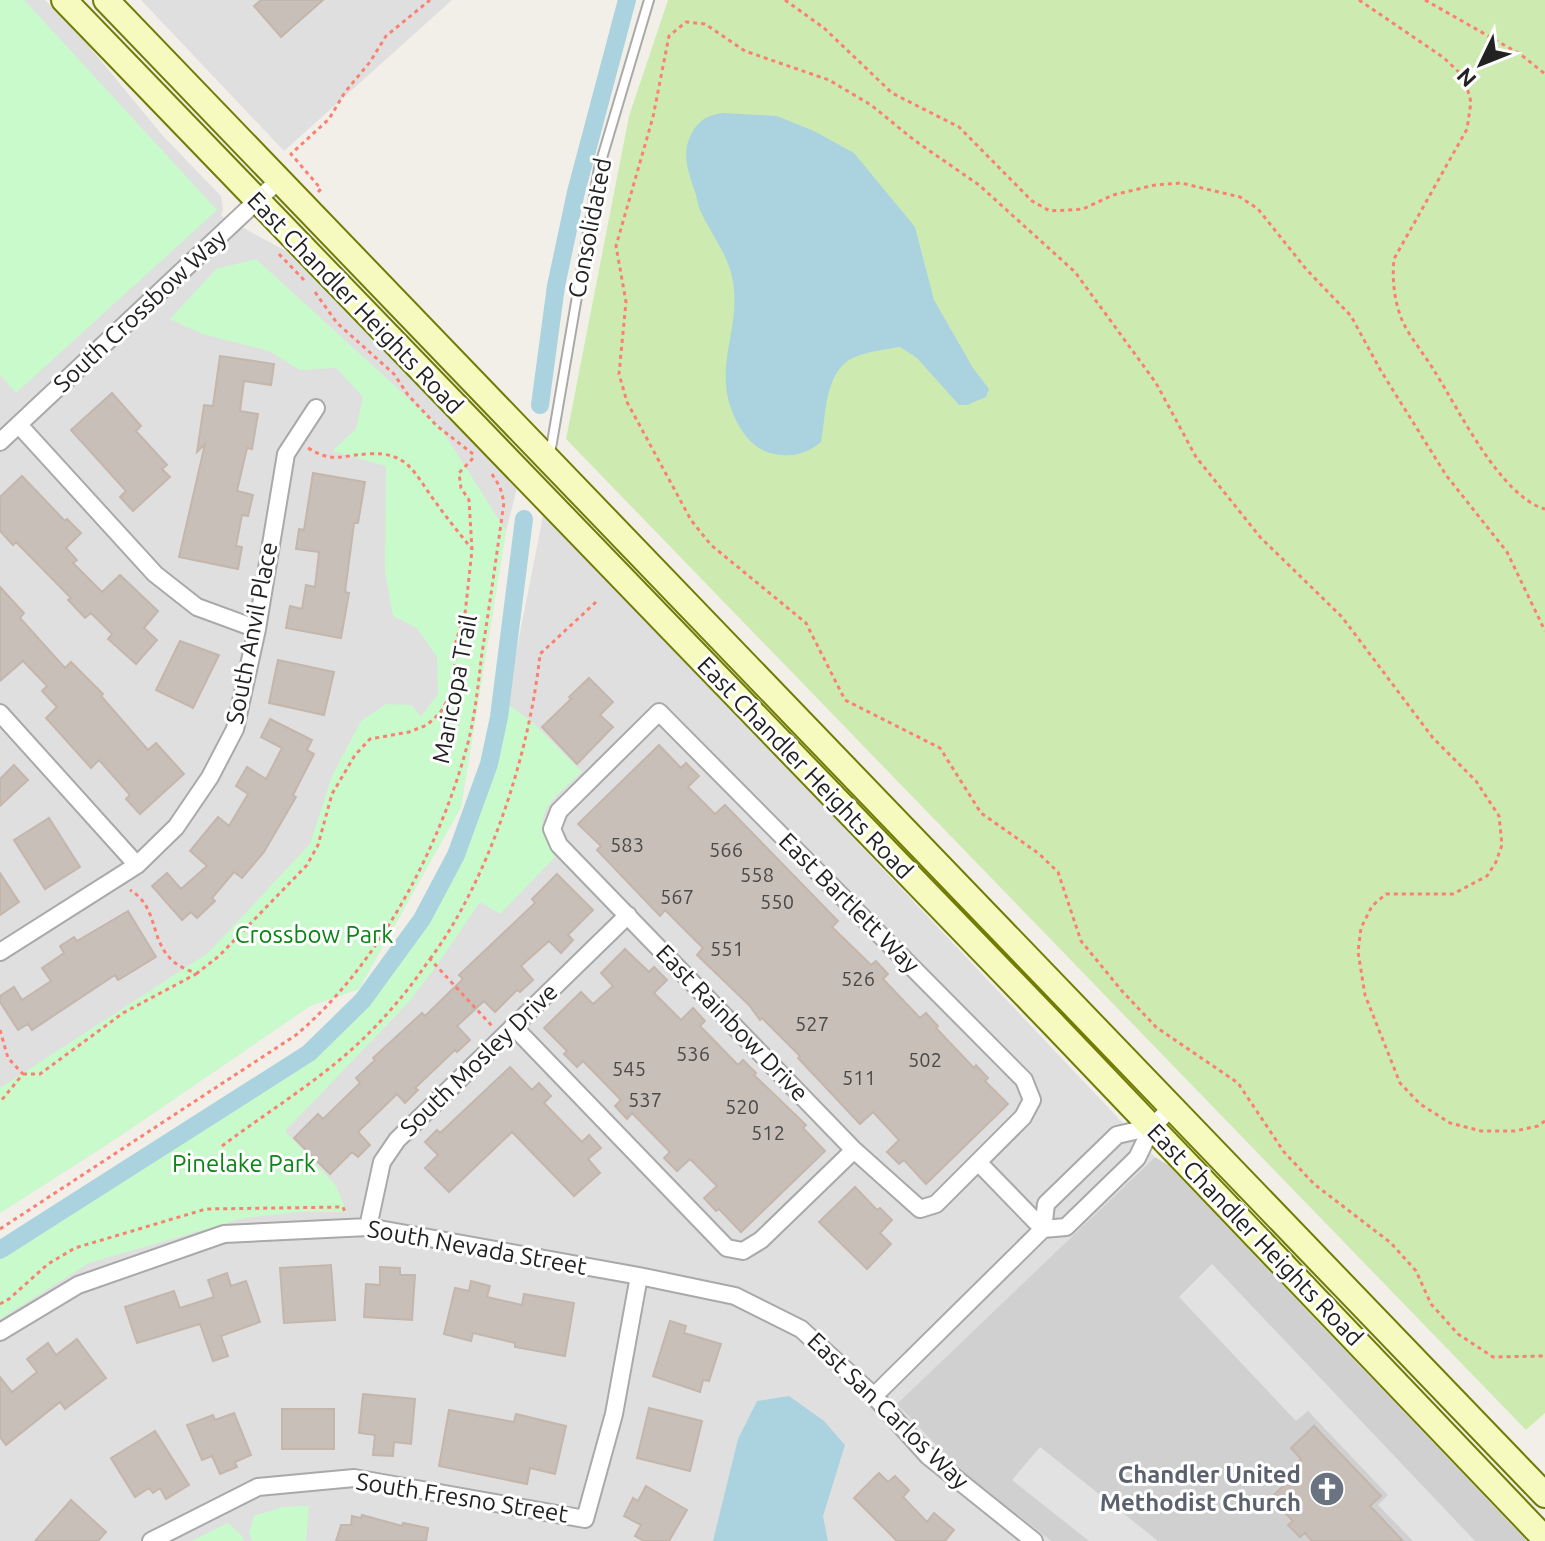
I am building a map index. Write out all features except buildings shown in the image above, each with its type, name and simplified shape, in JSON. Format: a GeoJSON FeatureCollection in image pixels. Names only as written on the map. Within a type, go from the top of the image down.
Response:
{"type":"FeatureCollection","features":[{"type":"Feature","properties":{"kind":"main road","name":"East Chandler Heights Road"},"geometry":{"type":"LineString","coordinates":[[64,0],[1152,1127],[1545,1539]]}},
{"type":"Feature","properties":{"kind":"main road","name":"East Chandler Heights Road"},"geometry":{"type":"LineString","coordinates":[[106,0],[1545,1495]]}},
{"type":"Feature","properties":{"kind":"main road"},"geometry":{"type":"LineString","coordinates":[[451,402],[473,381]]}},
{"type":"Feature","properties":{"kind":"main road"},"geometry":{"type":"LineString","coordinates":[[507,460],[516,425]]}},
{"type":"Feature","properties":{"kind":"main road"},"geometry":{"type":"LineString","coordinates":[[544,498],[549,459]]}},
{"type":"Feature","properties":{"kind":"street","name":"South Crossbow Way"},"geometry":{"type":"LineString","coordinates":[[0,442],[279,180]]}},
{"type":"Feature","properties":{"kind":"street","name":"South Anvil Place"},"geometry":{"type":"LineString","coordinates":[[0,952],[137,865],[176,827],[210,777],[235,729],[257,629],[286,454],[316,408]]}},
{"type":"Feature","properties":{"kind":"street"},"geometry":{"type":"LineString","coordinates":[[19,425],[155,574],[197,607],[257,629]]}},
{"type":"Feature","properties":{"kind":"street","name":"East Bartlett Way"},"geometry":{"type":"LineString","coordinates":[[552,829],[559,811],[659,712],[1024,1080],[1032,1100],[1023,1117],[978,1162]]}},
{"type":"Feature","properties":{"kind":"street"},"geometry":{"type":"LineString","coordinates":[[0,713],[137,865]]}},
{"type":"Feature","properties":{"kind":"street","name":"East Rainbow Drive"},"geometry":{"type":"LineString","coordinates":[[552,829],[559,845],[854,1150],[920,1209],[936,1204],[978,1162]]}},
{"type":"Feature","properties":{"kind":"street","name":"South Mosley Drive"},"geometry":{"type":"LineString","coordinates":[[368,1227],[382,1162],[397,1140],[628,915]]}},
{"type":"Feature","properties":{"kind":"street"},"geometry":{"type":"LineString","coordinates":[[508,1031],[727,1248],[743,1251],[761,1240],[854,1150]]}},
{"type":"Feature","properties":{"kind":"street"},"geometry":{"type":"LineString","coordinates":[[1043,1229],[1066,1227],[1137,1158],[1152,1127],[1173,1106]]}},
{"type":"Feature","properties":{"kind":"street"},"geometry":{"type":"LineString","coordinates":[[874,1396],[1043,1229],[1046,1204],[1117,1135],[1152,1127]]}},
{"type":"Feature","properties":{"kind":"street"},"geometry":{"type":"LineString","coordinates":[[978,1162],[1043,1229]]}},
{"type":"Feature","properties":{"kind":"street","name":"South Nevada Street"},"geometry":{"type":"LineString","coordinates":[[0,1332],[78,1285],[224,1234],[368,1227],[639,1276]]}},
{"type":"Feature","properties":{"kind":"street","name":"East San Carlos Way"},"geometry":{"type":"LineString","coordinates":[[639,1276],[735,1296],[801,1329],[874,1396],[928,1456],[1034,1541]]}},
{"type":"Feature","properties":{"kind":"street","name":"South Fresno Street"},"geometry":{"type":"LineString","coordinates":[[151,1541],[258,1487],[354,1478],[585,1519],[614,1414],[639,1276]]}},
{"type":"Feature","properties":{"kind":"lane","name":"Consolidated"},"geometry":{"type":"LineString","coordinates":[[549,459],[599,168],[649,0]]}},
{"type":"Feature","properties":{"kind":"path"},"geometry":{"type":"LineString","coordinates":[[315,195],[321,189],[291,154],[329,119],[386,36],[430,0]]}},
{"type":"Feature","properties":{"kind":"path"},"geometry":{"type":"LineString","coordinates":[[785,0],[824,28],[892,93],[959,127],[1032,201],[1050,211],[1083,209],[1113,195],[1155,185],[1181,183],[1240,197],[1258,209],[1306,269],[1351,316],[1381,371],[1446,475],[1507,552],[1545,631]]}},
{"type":"Feature","properties":{"kind":"path"},"geometry":{"type":"LineString","coordinates":[[1359,0],[1444,58],[1464,77],[1471,102],[1467,129],[1394,259],[1392,282],[1403,321],[1486,452],[1508,483],[1531,505],[1545,509]]}},
{"type":"Feature","properties":{"kind":"path"},"geometry":{"type":"LineString","coordinates":[[1425,0],[1502,43],[1545,74]]}},
{"type":"Feature","properties":{"kind":"path"},"geometry":{"type":"LineString","coordinates":[[1545,1121],[1538,1126],[1515,1131],[1481,1131],[1450,1123],[1420,1104],[1400,1083],[1365,995],[1358,952],[1361,928],[1372,906],[1386,894],[1453,894],[1487,876],[1496,862],[1502,845],[1499,816],[1476,781],[1433,738],[1342,617],[1251,526],[1196,457],[1156,383],[1075,272],[979,185],[914,140],[871,105],[829,80],[745,51],[705,24],[686,22],[669,36],[653,117],[616,246],[626,302],[619,374],[627,402],[691,520],[711,545],[806,623],[845,700],[940,748],[981,813],[1038,853],[1058,872],[1081,941],[1122,991],[1156,1027],[1238,1083],[1284,1152],[1314,1184],[1391,1243],[1416,1271],[1431,1304],[1458,1334],[1493,1357],[1545,1356]]}},
{"type":"Feature","properties":{"kind":"path","name":"Maricopa Trail"},"geometry":{"type":"LineString","coordinates":[[0,1229],[296,1035],[325,1011],[351,980],[399,907],[435,836],[467,747],[504,502],[500,487],[475,456],[437,426],[408,395],[394,374],[337,323],[315,291],[277,251]]}},
{"type":"Feature","properties":{"kind":"path"},"geometry":{"type":"LineString","coordinates":[[295,440],[321,456],[333,459],[368,453],[388,454],[407,462],[419,474],[431,496],[472,550]]}},
{"type":"Feature","properties":{"kind":"path"},"geometry":{"type":"LineString","coordinates":[[0,1030],[8,1058],[23,1074],[40,1074],[123,1013],[196,974],[219,956],[307,865],[318,845],[332,794],[355,755],[370,739],[409,732],[427,725],[440,713],[454,689],[456,641],[465,614],[472,550],[469,500],[461,488],[459,473],[475,456]]}},
{"type":"Feature","properties":{"kind":"path"},"geometry":{"type":"LineString","coordinates":[[222,1146],[318,1076],[369,1034],[406,993],[453,929],[506,809],[537,683],[540,654],[596,602]]}},
{"type":"Feature","properties":{"kind":"path"},"geometry":{"type":"LineString","coordinates":[[113,880],[145,901],[152,912],[156,938],[165,952],[174,963],[196,974]]}},
{"type":"Feature","properties":{"kind":"path"},"geometry":{"type":"LineString","coordinates":[[430,959],[508,1031]]}},
{"type":"Feature","properties":{"kind":"path"},"geometry":{"type":"LineString","coordinates":[[0,1102],[23,1074]]}},
{"type":"Feature","properties":{"kind":"shaded area"},"geometry":{"type":"Polygon","coordinates":[[[0,0],[45,0],[78,33],[163,136],[221,196],[221,216],[286,251],[517,488],[506,531],[461,807],[359,989],[310,1006],[117,1138],[0,1213],[0,0]]]}},
{"type":"Feature","properties":{"kind":"shaded area"},"geometry":{"type":"Polygon","coordinates":[[[141,0],[452,0],[284,151],[141,0]]]}},
{"type":"Feature","properties":{"kind":"shaded area"},"geometry":{"type":"Polygon","coordinates":[[[543,516],[616,587],[1155,1157],[898,1404],[957,1467],[1051,1541],[0,1541],[0,1257],[310,1058],[348,1023],[382,984],[437,899],[472,826],[497,749],[543,516]]]}},
{"type":"Feature","properties":{"kind":"shaded area"},"geometry":{"type":"Polygon","coordinates":[[[1155,1157],[1168,1165],[1527,1541],[1051,1541],[957,1467],[897,1404],[1155,1157]]]}},
{"type":"Feature","properties":{"kind":"shaded area"},"geometry":{"type":"Polygon","coordinates":[[[1212,1264],[1475,1541],[1413,1541],[1378,1505],[1388,1495],[1308,1411],[1296,1421],[1179,1297],[1212,1264]]]}},
{"type":"Feature","properties":{"kind":"shaded area"},"geometry":{"type":"Polygon","coordinates":[[[1040,1447],[1158,1541],[1089,1541],[1012,1480],[1040,1447]]]}},
{"type":"Feature","properties":{"kind":"green space"},"geometry":{"type":"Polygon","coordinates":[[[0,0],[24,0],[217,210],[16,393],[0,375],[0,0]]]}},
{"type":"Feature","properties":{"kind":"green space"},"geometry":{"type":"Polygon","coordinates":[[[668,0],[1545,0],[1545,1413],[1526,1430],[566,439],[629,116],[668,0]]]}},
{"type":"Feature","properties":{"kind":"green space","name":"Crossbow Park"},"geometry":{"type":"Polygon","coordinates":[[[256,259],[440,427],[506,531],[461,807],[359,989],[310,1006],[117,1138],[0,1213],[0,1088],[208,953],[310,844],[332,776],[361,721],[386,704],[411,705],[421,716],[438,694],[437,657],[417,628],[393,616],[385,571],[386,466],[332,451],[356,429],[363,397],[336,368],[300,370],[269,351],[202,334],[170,319],[216,269],[256,259]]]}},
{"type":"Feature","properties":{"kind":"green space","name":"Pinelake Park"},"geometry":{"type":"Polygon","coordinates":[[[505,702],[532,722],[582,772],[546,809],[543,829],[555,857],[500,914],[480,902],[406,1005],[285,1131],[336,1186],[347,1212],[298,1212],[244,1218],[89,1263],[0,1319],[0,1257],[310,1058],[381,982],[438,896],[460,850],[479,803],[505,702]]]}},
{"type":"Feature","properties":{"kind":"green space"},"geometry":{"type":"Polygon","coordinates":[[[309,1506],[306,1541],[252,1541],[249,1533],[254,1516],[282,1507],[309,1506]]]}},
{"type":"Feature","properties":{"kind":"green space"},"geometry":{"type":"Polygon","coordinates":[[[228,1523],[244,1541],[191,1541],[228,1523]]]}},
{"type":"Feature","properties":{"kind":"water"},"geometry":{"type":"Polygon","coordinates":[[[723,113],[777,116],[814,131],[854,153],[915,227],[934,300],[973,368],[989,389],[986,397],[959,405],[917,358],[900,347],[879,350],[850,359],[838,371],[829,390],[821,442],[803,453],[791,455],[770,453],[748,439],[730,406],[726,387],[734,315],[730,268],[700,209],[686,160],[689,138],[699,123],[723,113]]]}},
{"type":"Feature","properties":{"kind":"water"},"geometry":{"type":"Polygon","coordinates":[[[789,1396],[824,1421],[845,1445],[823,1516],[828,1541],[713,1541],[738,1439],[757,1401],[789,1396]]]}},
{"type":"Feature","properties":{"kind":"waterway"},"geometry":{"type":"LineString","coordinates":[[540,405],[556,286],[576,192],[627,0]]}},
{"type":"Feature","properties":{"kind":"waterway"},"geometry":{"type":"LineString","coordinates":[[0,1250],[309,1053],[363,1000],[422,919],[456,855],[489,764],[499,717],[524,519]]}},
{"type":"Feature","properties":{"kind":"place","name":"Chandler United Methodist Church"},"geometry":{"type":"Point","coordinates":[1327,1489]}}]}
